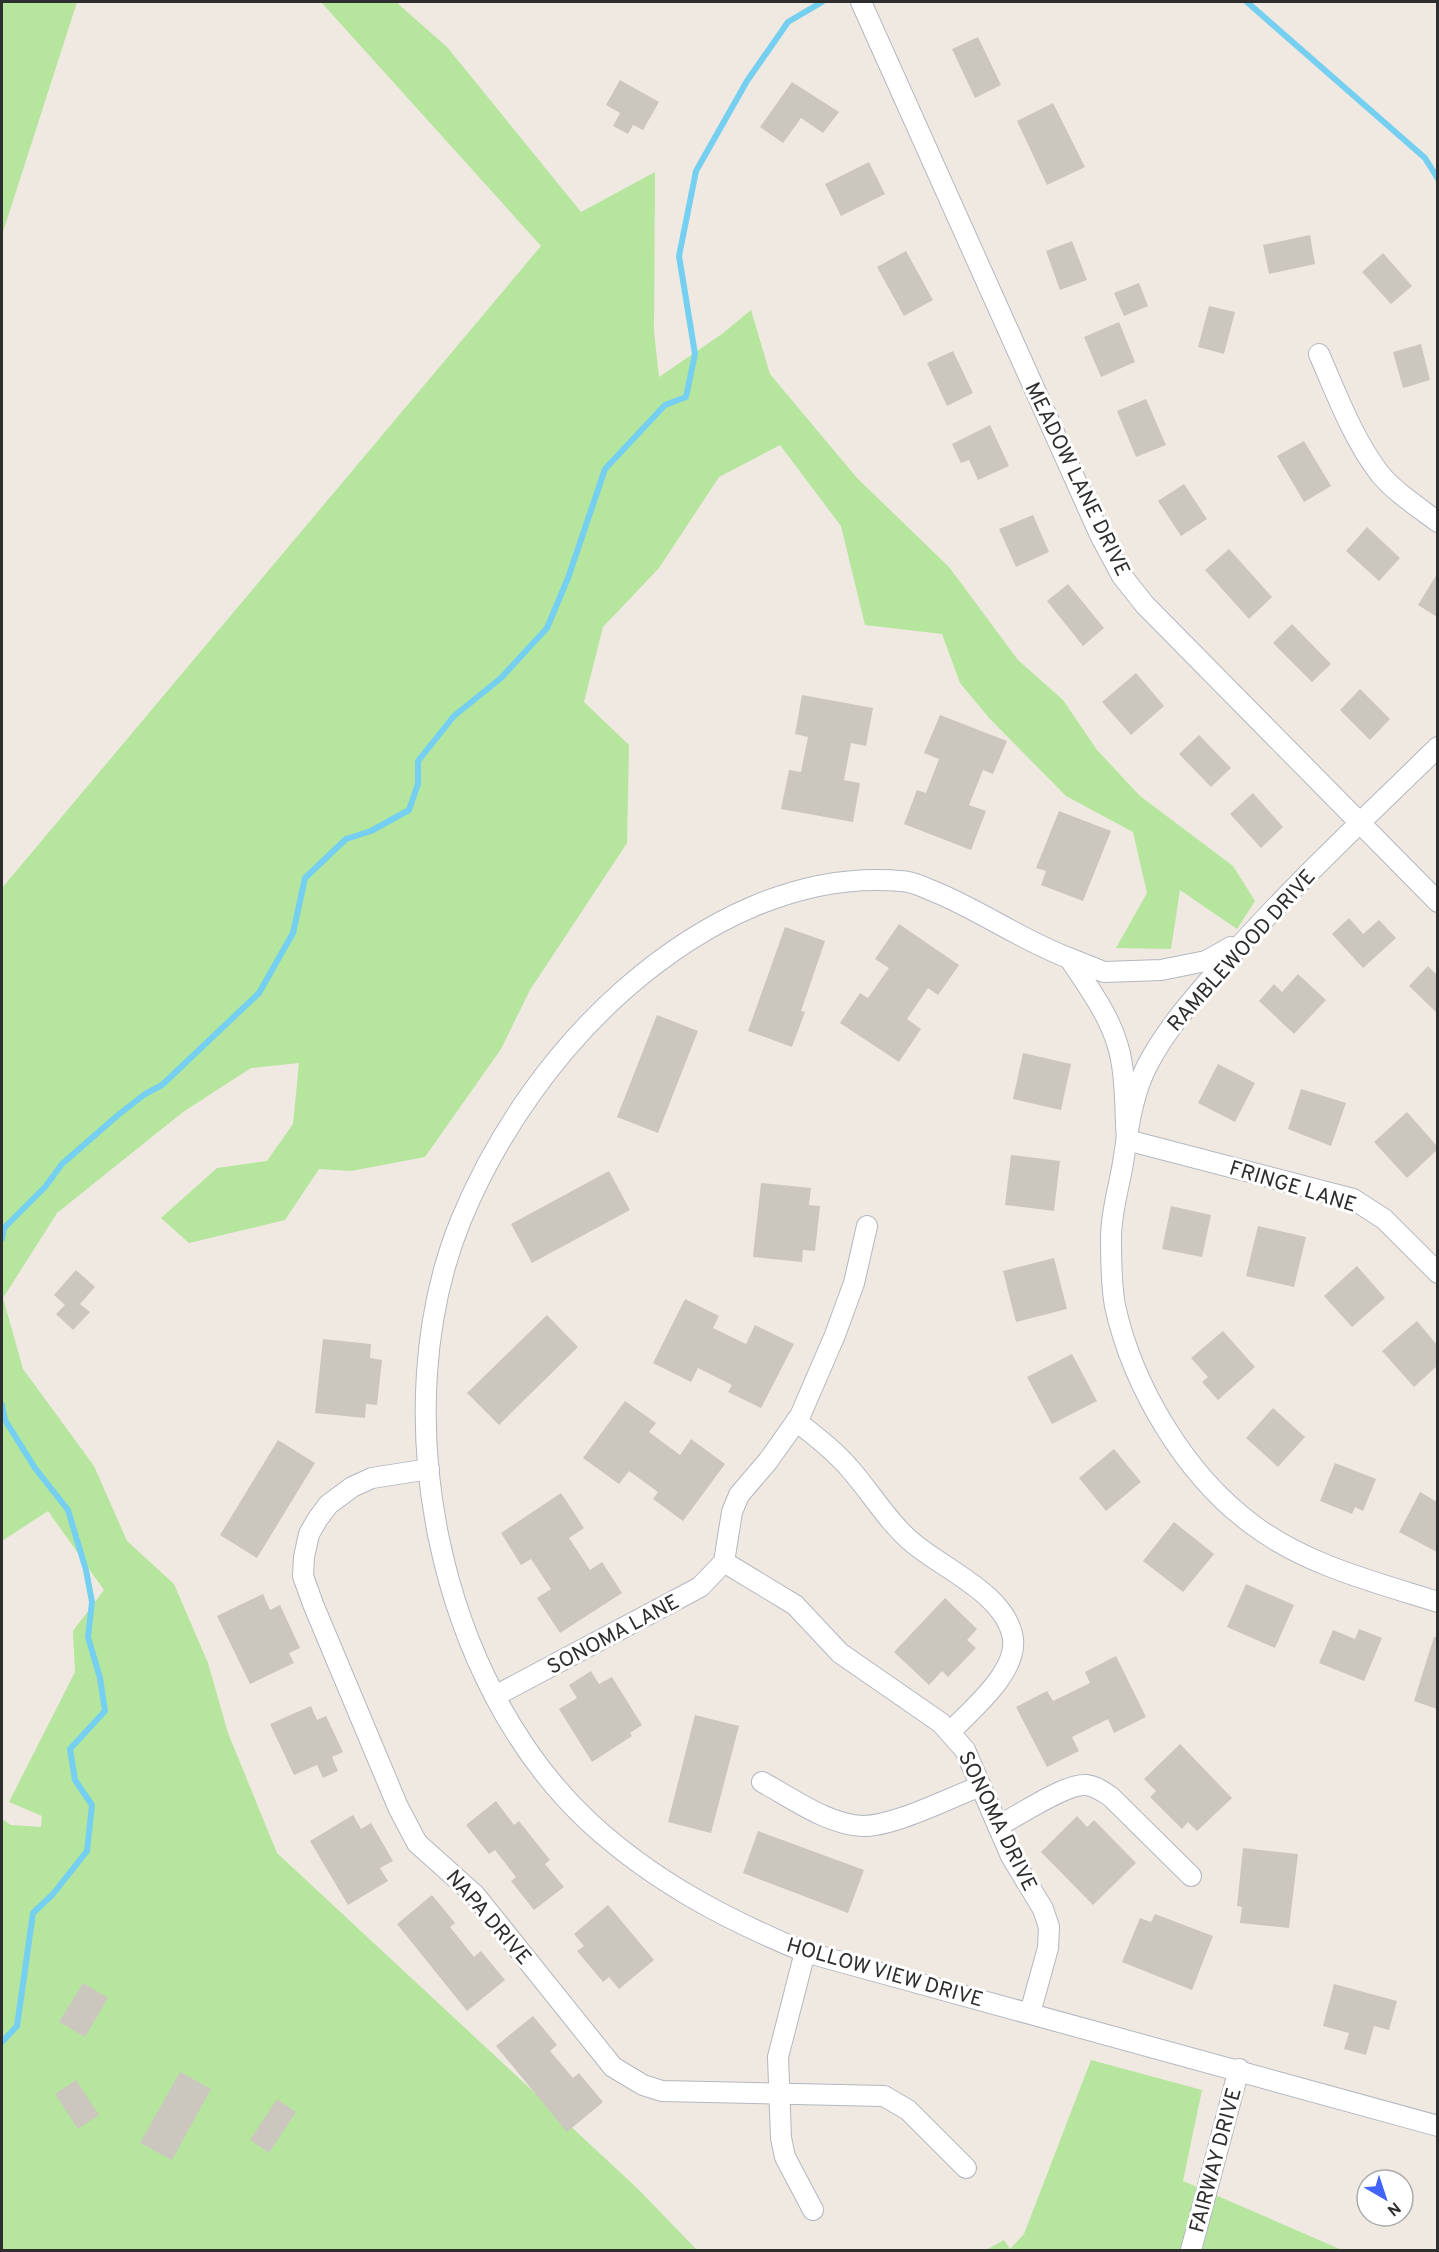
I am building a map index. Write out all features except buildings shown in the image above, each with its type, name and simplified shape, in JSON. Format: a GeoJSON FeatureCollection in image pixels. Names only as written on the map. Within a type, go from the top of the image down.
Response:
{"type":"FeatureCollection","features":[{"type":"Feature","properties":{"kind":"street","name":"MEADOW LANE DRIVE"},"geometry":{"type":"LineString","coordinates":[[861,2],[1090,513],[1122,576],[1145,605],[1437,902]]}},
{"type":"Feature","properties":{"kind":"street"},"geometry":{"type":"LineString","coordinates":[[1319,354],[1350,422],[1381,475],[1398,492],[1437,522]]}},
{"type":"Feature","properties":{"kind":"street","name":"RAMBLEWOOD DRIVE"},"geometry":{"type":"LineString","coordinates":[[1437,747],[1246,938],[1190,1002],[1158,1046],[1146,1066],[1136,1095],[1111,1233],[1114,1303],[1128,1353],[1150,1403],[1182,1452],[1214,1488],[1252,1525],[1297,1552],[1351,1574],[1437,1602]]}},
{"type":"Feature","properties":{"kind":"street","name":"HOLLOW VIEW DRIVE"},"geometry":{"type":"LineString","coordinates":[[1246,938],[1206,961],[1161,970],[1104,972],[1036,946],[1000,923],[953,899],[907,881],[847,880],[782,894],[720,921],[650,967],[594,1016],[540,1081],[497,1149],[461,1221],[439,1297],[429,1354],[425,1417],[429,1469],[444,1564],[468,1641],[495,1696],[532,1756],[587,1820],[670,1887],[708,1908],[805,1952],[1239,2069],[1437,2126]]}},
{"type":"Feature","properties":{"kind":"street"},"geometry":{"type":"LineString","coordinates":[[1069,958],[1103,1010],[1118,1049],[1122,1064],[1127,1140]]}},
{"type":"Feature","properties":{"kind":"street","name":"FRINGE LANE"},"geometry":{"type":"LineString","coordinates":[[1127,1140],[1353,1199],[1383,1219],[1437,1273]]}},
{"type":"Feature","properties":{"kind":"street"},"geometry":{"type":"LineString","coordinates":[[723,1562],[732,1512],[739,1495],[768,1461],[796,1421],[835,1335],[854,1283],[867,1226]]}},
{"type":"Feature","properties":{"kind":"street"},"geometry":{"type":"LineString","coordinates":[[796,1421],[850,1469],[912,1543],[993,1601],[1009,1626],[1013,1640],[1012,1654],[1007,1667],[995,1685],[950,1732]]}},
{"type":"Feature","properties":{"kind":"street","name":"NAPA DRIVE"},"geometry":{"type":"LineString","coordinates":[[429,1469],[372,1478],[351,1488],[328,1505],[309,1534],[303,1567],[303,1576],[313,1604],[409,1832],[417,1843],[475,1895],[613,2067],[627,2077],[662,2091],[884,2096],[908,2110],[966,2168]]}},
{"type":"Feature","properties":{"kind":"street","name":"SONOMA LANE"},"geometry":{"type":"LineString","coordinates":[[495,1696],[700,1587],[723,1562]]}},
{"type":"Feature","properties":{"kind":"street","name":"SONOMA DRIVE"},"geometry":{"type":"LineString","coordinates":[[723,1562],[795,1605],[840,1653],[950,1732],[965,1750],[1011,1856],[1043,1909],[1050,1927],[1048,1948],[1030,2013]]}},
{"type":"Feature","properties":{"kind":"street"},"geometry":{"type":"LineString","coordinates":[[762,1782],[819,1812],[861,1826],[881,1825],[981,1786]]}},
{"type":"Feature","properties":{"kind":"street"},"geometry":{"type":"LineString","coordinates":[[998,1826],[1070,1787],[1086,1785],[1111,1797],[1191,1876]]}},
{"type":"Feature","properties":{"kind":"street"},"geometry":{"type":"LineString","coordinates":[[805,1952],[778,2057],[779,2092],[785,2157],[813,2210]]}},
{"type":"Feature","properties":{"kind":"street","name":"FAIRWAY DRIVE"},"geometry":{"type":"LineString","coordinates":[[1191,2250],[1239,2069]]}},
{"type":"Feature","properties":{"kind":"green space"},"geometry":{"type":"Polygon","coordinates":[[[2,2],[77,2],[2,235],[2,2]]]}},
{"type":"Feature","properties":{"kind":"green space"},"geometry":{"type":"Polygon","coordinates":[[[321,2],[396,2],[447,47],[581,212],[655,172],[654,331],[659,377],[722,334],[751,310],[770,374],[857,478],[949,567],[1018,660],[1063,700],[1097,750],[1140,796],[1233,866],[1255,901],[1237,929],[1180,890],[1171,949],[1116,948],[1147,893],[1133,832],[1066,796],[990,719],[960,683],[942,634],[865,625],[841,526],[780,445],[719,477],[659,568],[603,627],[584,702],[629,745],[627,843],[530,990],[501,1049],[425,1157],[351,1171],[319,1169],[285,1220],[189,1243],[161,1218],[217,1168],[267,1161],[293,1124],[299,1063],[251,1068],[183,1112],[57,1213],[3,1298],[23,1369],[94,1466],[127,1541],[174,1584],[208,1663],[228,1733],[277,1853],[637,2188],[697,2250],[2,2250],[2,1819],[11,1825],[41,1827],[42,1816],[9,1802],[75,1672],[73,1631],[104,1590],[48,1511],[2,1541],[2,888],[541,246],[321,2]]]}},
{"type":"Feature","properties":{"kind":"green space"},"geometry":{"type":"Polygon","coordinates":[[[1091,2060],[1202,2090],[1183,2181],[1342,2250],[986,2250],[1004,2240],[1010,2249],[1024,2234],[1091,2060]]]}},
{"type":"Feature","properties":{"kind":"waterway"},"geometry":{"type":"LineString","coordinates":[[2,1239],[4,1228],[45,1187],[62,1164],[118,1115],[145,1094],[162,1085],[259,993],[293,933],[305,878],[346,839],[371,831],[409,810],[418,784],[418,761],[454,716],[501,678],[547,628],[568,578],[605,469],[665,405],[686,397],[695,354],[679,256],[696,171],[747,81],[788,22],[822,2]]}},
{"type":"Feature","properties":{"kind":"waterway"},"geometry":{"type":"LineString","coordinates":[[1247,2],[1425,158],[1438,179]]}},
{"type":"Feature","properties":{"kind":"waterway"},"geometry":{"type":"LineString","coordinates":[[2,1405],[5,1420],[35,1468],[68,1510],[86,1570],[92,1602],[88,1637],[100,1678],[105,1711],[70,1749],[75,1780],[92,1805],[87,1851],[53,1894],[33,1913],[17,2026],[2,2042]]}}]}
